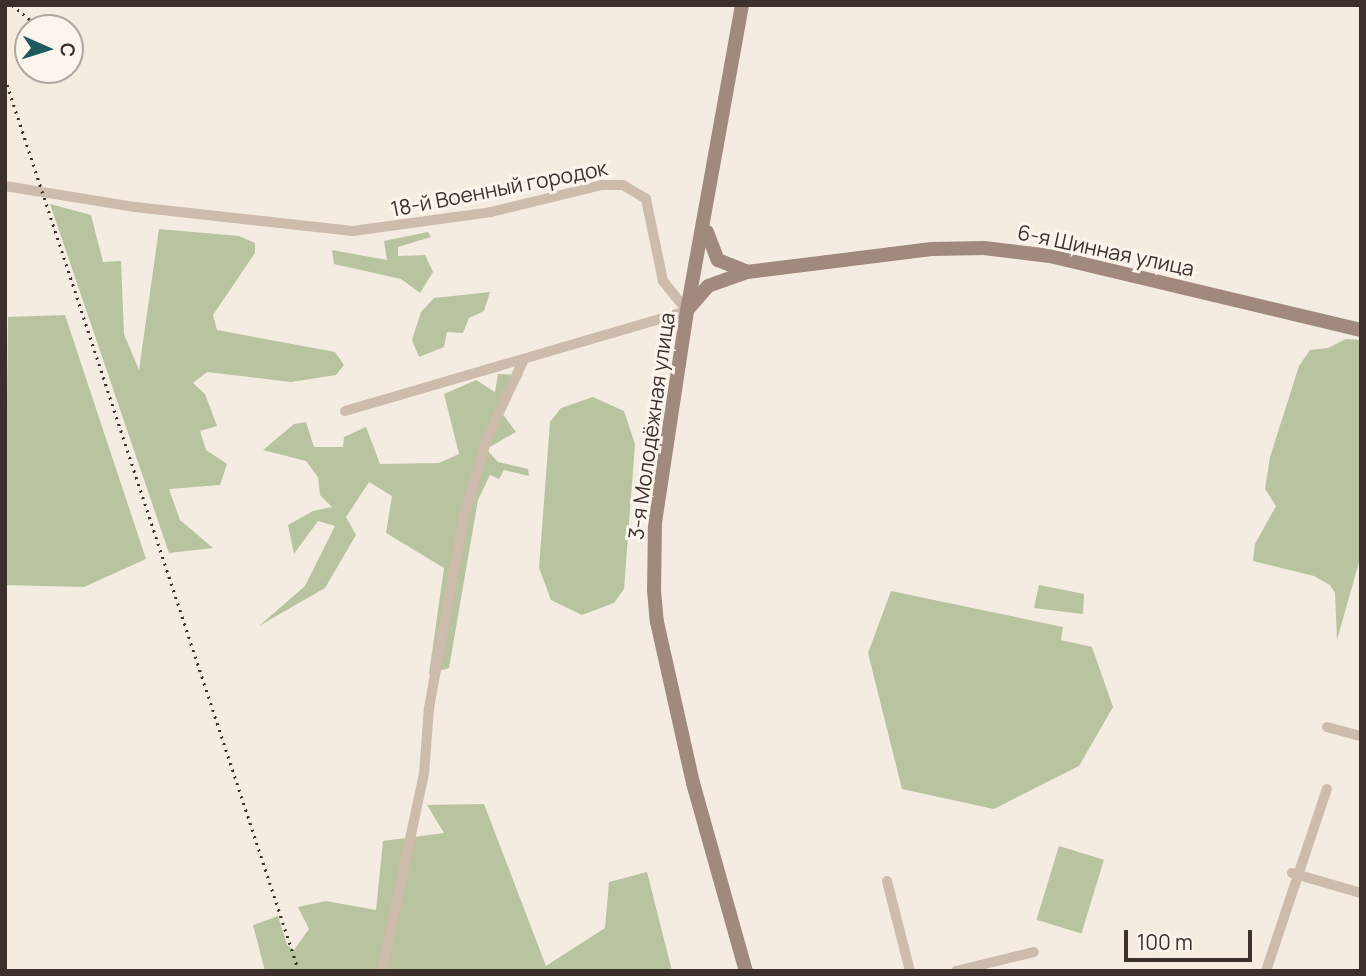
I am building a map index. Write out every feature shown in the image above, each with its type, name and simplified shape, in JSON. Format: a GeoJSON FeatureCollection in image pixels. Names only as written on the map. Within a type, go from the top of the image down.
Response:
{"type":"FeatureCollection","features":[{"type":"Feature","properties":{"kind":"main road","name":"3-я Молодёжная улица"},"geometry":{"type":"LineString","coordinates":[[741,5],[705,223],[687,311],[655,522],[655,601],[693,783],[746,971]]}},
{"type":"Feature","properties":{"kind":"main road"},"geometry":{"type":"LineString","coordinates":[[705,223],[709,246],[718,260],[747,272]]}},
{"type":"Feature","properties":{"kind":"main road","name":"6-я Шинная улица"},"geometry":{"type":"LineString","coordinates":[[687,311],[708,286],[747,272],[932,249],[995,248],[1050,256],[1361,330]]}},
{"type":"Feature","properties":{"kind":"street","name":"18-й Военный городок"},"geometry":{"type":"LineString","coordinates":[[5,186],[122,206],[353,231],[491,212],[602,185],[623,185],[646,199],[663,281],[687,311]]}},
{"type":"Feature","properties":{"kind":"street"},"geometry":{"type":"LineString","coordinates":[[345,411],[687,311]]}},
{"type":"Feature","properties":{"kind":"street"},"geometry":{"type":"LineString","coordinates":[[382,971],[424,774],[429,708],[464,515],[488,436],[524,359]]}},
{"type":"Feature","properties":{"kind":"street"},"geometry":{"type":"LineString","coordinates":[[1327,727],[1361,736]]}},
{"type":"Feature","properties":{"kind":"street"},"geometry":{"type":"LineString","coordinates":[[1266,971],[1294,874],[1327,789]]}},
{"type":"Feature","properties":{"kind":"street"},"geometry":{"type":"LineString","coordinates":[[1294,874],[1361,893]]}},
{"type":"Feature","properties":{"kind":"street"},"geometry":{"type":"LineString","coordinates":[[887,881],[910,971]]}},
{"type":"Feature","properties":{"kind":"street"},"geometry":{"type":"LineString","coordinates":[[956,971],[1034,952]]}},
{"type":"Feature","properties":{"kind":"green space"},"geometry":{"type":"Polygon","coordinates":[[[50,204],[91,215],[103,262],[121,261],[124,334],[139,370],[159,229],[239,236],[255,243],[255,253],[213,315],[217,330],[335,352],[344,365],[336,375],[291,382],[207,372],[193,383],[205,394],[217,426],[200,431],[206,450],[227,464],[220,485],[169,489],[180,520],[213,548],[169,553],[50,204]]]}},
{"type":"Feature","properties":{"kind":"green space"},"geometry":{"type":"Polygon","coordinates":[[[428,232],[431,237],[398,247],[398,256],[425,255],[433,272],[420,293],[401,279],[334,264],[332,250],[387,260],[384,241],[428,232]]]}},
{"type":"Feature","properties":{"kind":"green space"},"geometry":{"type":"Polygon","coordinates":[[[490,292],[484,311],[469,318],[463,333],[447,332],[444,347],[419,357],[412,340],[421,312],[434,298],[490,292]]]}},
{"type":"Feature","properties":{"kind":"green space"},"geometry":{"type":"Polygon","coordinates":[[[65,315],[146,559],[84,587],[5,585],[8,317],[65,315]]]}},
{"type":"Feature","properties":{"kind":"green space"},"geometry":{"type":"Polygon","coordinates":[[[1346,339],[1361,340],[1361,555],[1337,640],[1335,593],[1330,585],[1314,576],[1253,561],[1255,544],[1276,506],[1265,489],[1270,457],[1299,366],[1310,350],[1328,348],[1346,339]]]}},
{"type":"Feature","properties":{"kind":"green space"},"geometry":{"type":"Polygon","coordinates":[[[498,374],[523,375],[499,409],[516,432],[486,449],[498,462],[528,469],[529,476],[504,470],[499,479],[490,475],[478,500],[449,668],[429,674],[444,568],[386,533],[392,496],[369,482],[346,517],[356,535],[325,588],[259,626],[305,586],[335,526],[318,521],[294,554],[288,525],[313,511],[332,507],[320,495],[318,477],[306,461],[263,450],[294,424],[306,422],[314,447],[343,447],[344,437],[366,427],[380,464],[439,463],[459,454],[444,394],[476,380],[495,392],[498,374]]]}},
{"type":"Feature","properties":{"kind":"green space"},"geometry":{"type":"Polygon","coordinates":[[[593,397],[624,411],[635,444],[624,589],[614,603],[582,615],[551,600],[539,568],[550,422],[561,408],[593,397]]]}},
{"type":"Feature","properties":{"kind":"green space"},"geometry":{"type":"Polygon","coordinates":[[[1039,585],[1084,594],[1083,614],[1034,608],[1039,585]]]}},
{"type":"Feature","properties":{"kind":"green space"},"geometry":{"type":"Polygon","coordinates":[[[891,591],[1063,627],[1061,640],[1092,647],[1113,707],[1079,766],[994,809],[902,789],[868,653],[891,591]]]}},
{"type":"Feature","properties":{"kind":"green space"},"geometry":{"type":"Polygon","coordinates":[[[484,804],[546,966],[605,928],[609,882],[647,872],[672,971],[265,971],[253,925],[278,916],[287,945],[294,950],[309,929],[298,907],[326,901],[376,910],[383,841],[444,833],[427,805],[484,804]]]}},
{"type":"Feature","properties":{"kind":"green space"},"geometry":{"type":"Polygon","coordinates":[[[1059,846],[1104,860],[1081,933],[1036,920],[1059,846]]]}},
{"type":"Feature","properties":{"kind":"railway"},"geometry":{"type":"LineString","coordinates":[[12,5],[23,14]]}},
{"type":"Feature","properties":{"kind":"railway"},"geometry":{"type":"LineString","coordinates":[[5,78],[299,971]]}}]}
